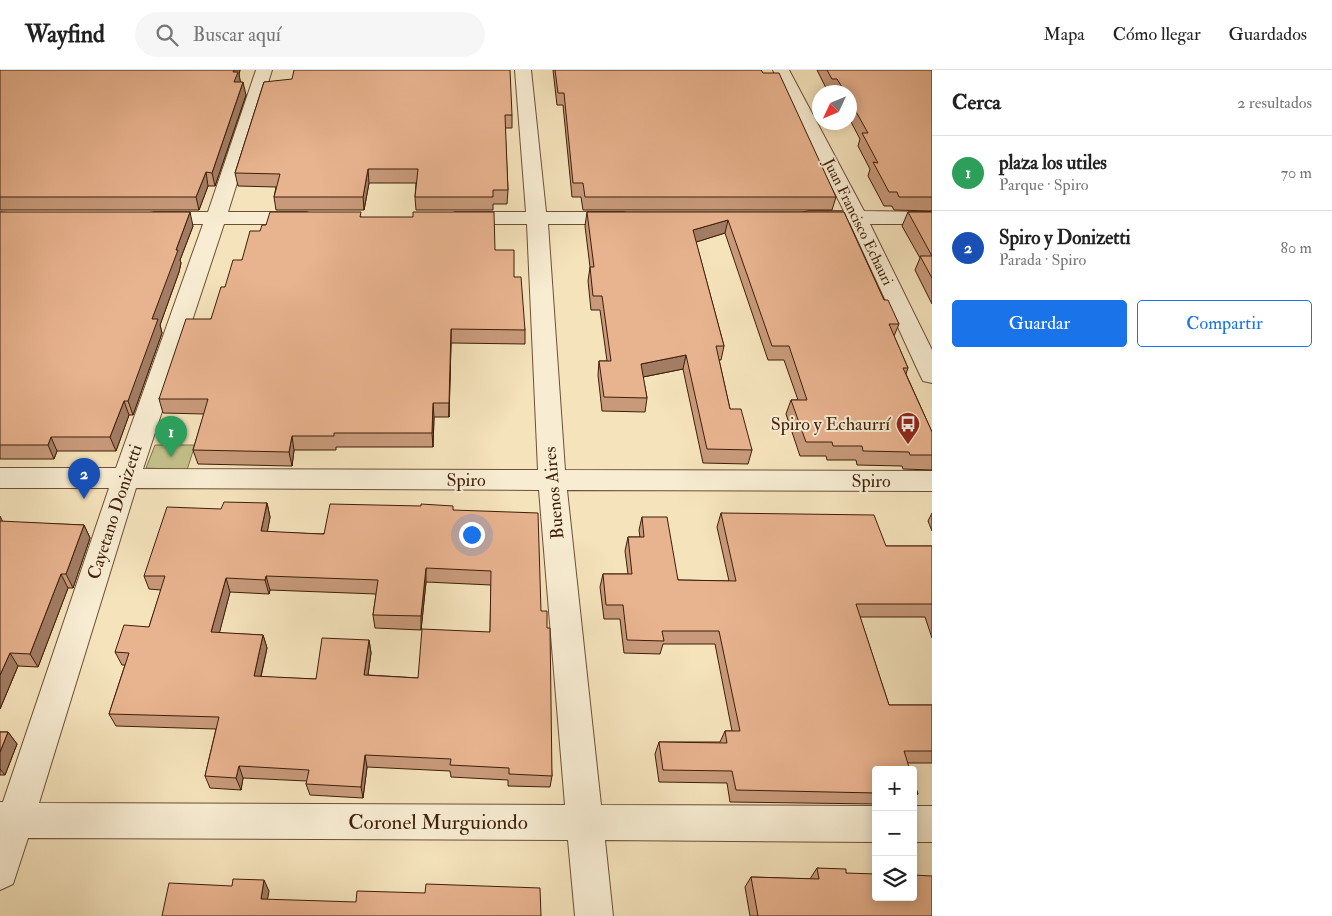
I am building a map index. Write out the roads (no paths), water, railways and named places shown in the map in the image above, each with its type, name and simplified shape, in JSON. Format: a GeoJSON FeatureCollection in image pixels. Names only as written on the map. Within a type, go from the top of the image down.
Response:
{"type":"FeatureCollection","features":[{"type":"Feature","properties":{"kind":"street","name":"Cayetano Donizetti"},"geometry":{"type":"LineString","coordinates":[[0,871],[8,820],[214,218],[246,132],[264,70]]}},
{"type":"Feature","properties":{"kind":"street","name":"Buenos Aires"},"geometry":{"type":"LineString","coordinates":[[523,70],[537,219],[552,481],[594,916]]}},
{"type":"Feature","properties":{"kind":"street","name":"Juan Francisco Echauri"},"geometry":{"type":"LineString","coordinates":[[780,70],[857,217],[932,375]]}},
{"type":"Feature","properties":{"kind":"street"},"geometry":{"type":"LineString","coordinates":[[787,217],[932,218]]}},
{"type":"Feature","properties":{"kind":"street"},"geometry":{"type":"LineString","coordinates":[[136,218],[322,218]]}},
{"type":"Feature","properties":{"kind":"street"},"geometry":{"type":"LineString","coordinates":[[440,218],[637,218]]}},
{"type":"Feature","properties":{"kind":"street","name":"Spiro"},"geometry":{"type":"LineString","coordinates":[[0,478],[932,481]]}},
{"type":"Feature","properties":{"kind":"street","name":"Coronel Murguiondo"},"geometry":{"type":"LineString","coordinates":[[8,820],[872,824]]}},
{"type":"Feature","properties":{"kind":"street"},"geometry":{"type":"LineString","coordinates":[[917,824],[932,824]]}},
{"type":"Feature","properties":{"kind":"place","name":"Spiro y Echaurrí"},"geometry":{"type":"Point","coordinates":[908,445]}},
{"type":"Feature","properties":{"kind":"place","name":"plaza los utiles"},"geometry":{"type":"Point","coordinates":[171,457]}},
{"type":"Feature","properties":{"kind":"place","name":"Spiro y Donizetti"},"geometry":{"type":"Point","coordinates":[84,499]}}]}
